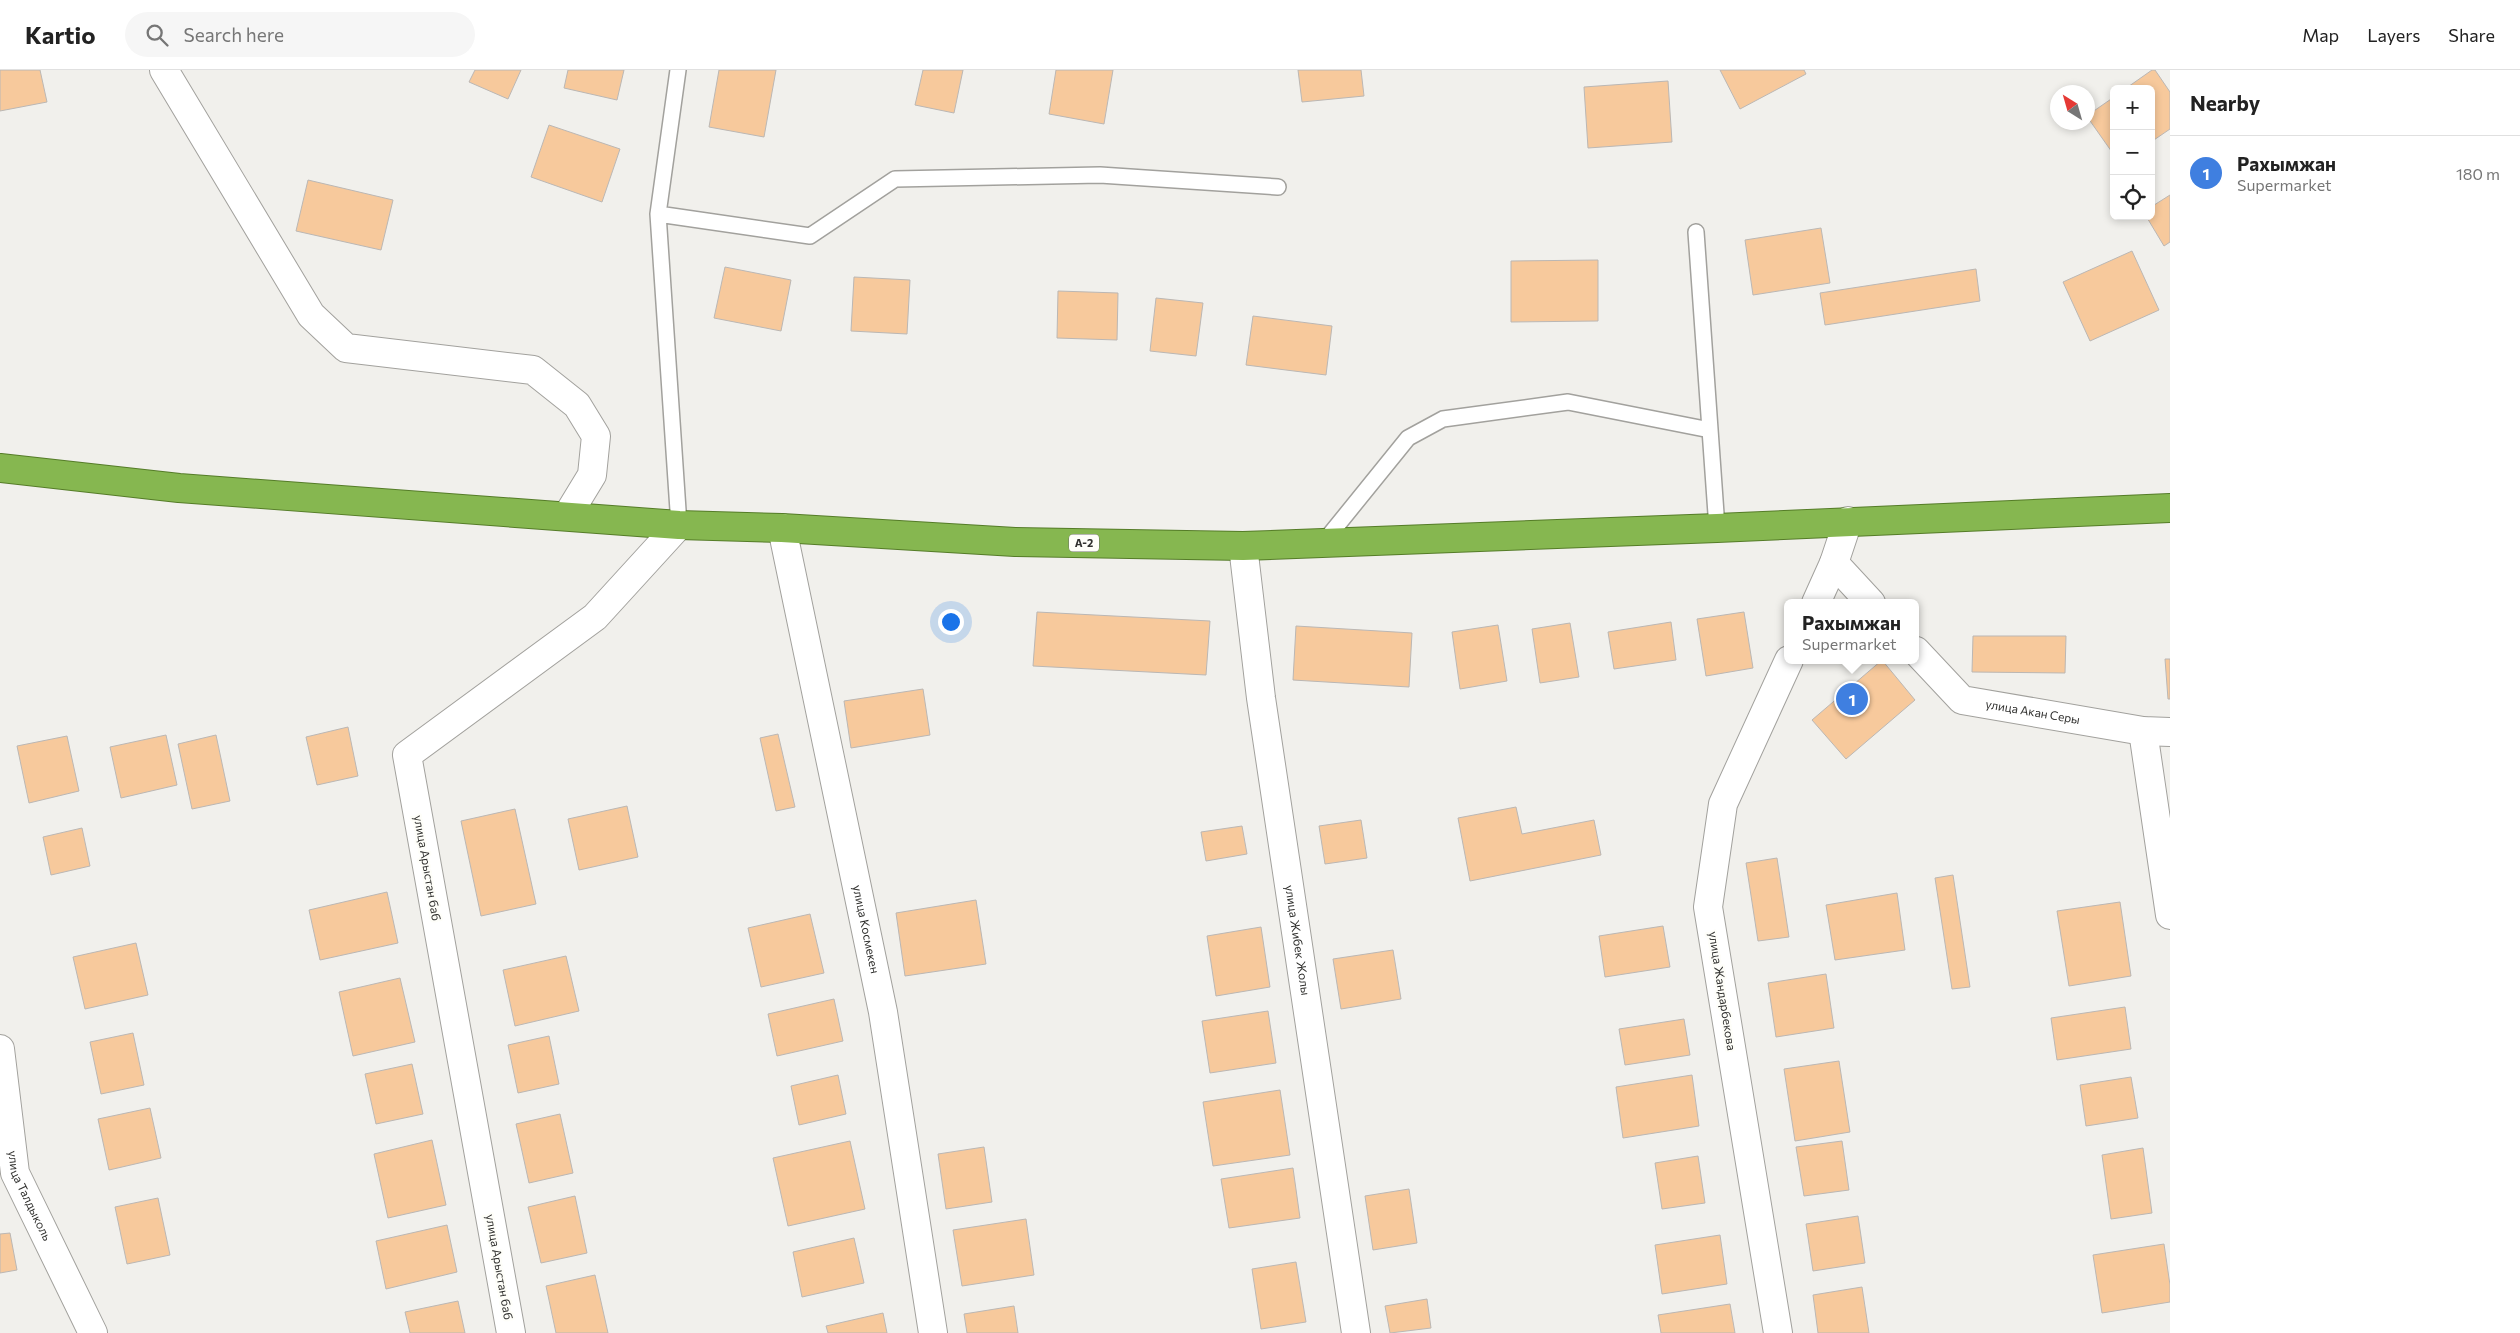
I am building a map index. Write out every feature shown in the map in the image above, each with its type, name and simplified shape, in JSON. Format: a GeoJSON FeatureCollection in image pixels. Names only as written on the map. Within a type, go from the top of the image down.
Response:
{"type":"FeatureCollection","features":[{"type":"Feature","properties":{"kind":"highway","name":"A-2"},"geometry":{"type":"LineString","coordinates":[[0,468],[179,488],[679,525],[782,528],[1015,542],[1243,546],[2170,508]]}},
{"type":"Feature","properties":{"kind":"street"},"geometry":{"type":"LineString","coordinates":[[164,70],[311,315],[346,348],[533,370],[577,405],[596,436],[592,475],[567,516]]}},
{"type":"Feature","properties":{"kind":"street"},"geometry":{"type":"LineString","coordinates":[[1818,599],[1834,562],[1848,521]]}},
{"type":"Feature","properties":{"kind":"street","name":"улица Арыстан баб"},"geometry":{"type":"LineString","coordinates":[[511,1333],[407,755],[595,616],[679,525]]}},
{"type":"Feature","properties":{"kind":"street","name":"улица Космекен"},"geometry":{"type":"LineString","coordinates":[[782,528],[883,1012],[933,1333]]}},
{"type":"Feature","properties":{"kind":"street","name":"улица Жибек Жолы"},"geometry":{"type":"LineString","coordinates":[[1243,546],[1261,698],[1356,1333]]}},
{"type":"Feature","properties":{"kind":"street"},"geometry":{"type":"LineString","coordinates":[[1834,562],[1867,599]]}},
{"type":"Feature","properties":{"kind":"street","name":"улица Акан Серы"},"geometry":{"type":"LineString","coordinates":[[1919,654],[1962,700],[2143,731],[2170,732]]}},
{"type":"Feature","properties":{"kind":"street","name":"улица Жандарбекова"},"geometry":{"type":"LineString","coordinates":[[1778,1333],[1708,907],[1723,804],[1787,664]]}},
{"type":"Feature","properties":{"kind":"street"},"geometry":{"type":"LineString","coordinates":[[2143,731],[2170,915]]}},
{"type":"Feature","properties":{"kind":"street","name":"улица Талдыколь"},"geometry":{"type":"LineString","coordinates":[[0,1049],[14,1173],[93,1333]]}},
{"type":"Feature","properties":{"kind":"lane"},"geometry":{"type":"LineString","coordinates":[[678,70],[658,214],[679,525]]}},
{"type":"Feature","properties":{"kind":"lane"},"geometry":{"type":"LineString","coordinates":[[658,214],[810,236],[895,179],[1100,175],[1278,187]]}},
{"type":"Feature","properties":{"kind":"lane"},"geometry":{"type":"LineString","coordinates":[[1696,232],[1717,528]]}},
{"type":"Feature","properties":{"kind":"lane"},"geometry":{"type":"LineString","coordinates":[[1323,543],[1408,438],[1443,419],[1568,402],[1710,430]]}},
{"type":"Feature","properties":{"kind":"building"},"geometry":{"type":"Polygon","coordinates":[[[0,70],[40,70],[47,102],[0,111],[0,70]]]}},
{"type":"Feature","properties":{"kind":"building"},"geometry":{"type":"Polygon","coordinates":[[[475,70],[521,70],[508,99],[469,82],[475,70]]]}},
{"type":"Feature","properties":{"kind":"building"},"geometry":{"type":"Polygon","coordinates":[[[568,70],[624,70],[617,100],[564,88],[568,70]]]}},
{"type":"Feature","properties":{"kind":"building"},"geometry":{"type":"Polygon","coordinates":[[[719,70],[776,70],[764,137],[709,127],[719,70]]]}},
{"type":"Feature","properties":{"kind":"building"},"geometry":{"type":"Polygon","coordinates":[[[923,70],[963,70],[954,113],[915,105],[923,70]]]}},
{"type":"Feature","properties":{"kind":"building"},"geometry":{"type":"Polygon","coordinates":[[[1056,70],[1113,70],[1104,124],[1049,114],[1056,70]]]}},
{"type":"Feature","properties":{"kind":"building"},"geometry":{"type":"Polygon","coordinates":[[[1298,70],[1361,70],[1364,96],[1302,102],[1298,70]]]}},
{"type":"Feature","properties":{"kind":"building"},"geometry":{"type":"Polygon","coordinates":[[[1720,70],[1804,70],[1806,74],[1740,109],[1720,70]]]}},
{"type":"Feature","properties":{"kind":"building"},"geometry":{"type":"Polygon","coordinates":[[[2152,70],[2155,70],[2170,92],[2170,129],[2155,139],[2155,85],[2131,85],[2152,70]]]}},
{"type":"Feature","properties":{"kind":"building"},"geometry":{"type":"Polygon","coordinates":[[[1668,81],[1672,142],[1588,148],[1584,87],[1668,81]]]}},
{"type":"Feature","properties":{"kind":"building"},"geometry":{"type":"Polygon","coordinates":[[[2110,100],[2110,149],[2095,128],[2095,110],[2110,100]]]}},
{"type":"Feature","properties":{"kind":"building"},"geometry":{"type":"Polygon","coordinates":[[[549,125],[620,149],[602,202],[531,177],[549,125]]]}},
{"type":"Feature","properties":{"kind":"building"},"geometry":{"type":"Polygon","coordinates":[[[308,180],[393,200],[381,250],[296,231],[308,180]]]}},
{"type":"Feature","properties":{"kind":"building"},"geometry":{"type":"Polygon","coordinates":[[[2170,195],[2170,242],[2164,246],[2148,220],[2155,220],[2155,204],[2170,195]]]}},
{"type":"Feature","properties":{"kind":"building"},"geometry":{"type":"Polygon","coordinates":[[[1821,228],[1830,283],[1753,295],[1745,240],[1821,228]]]}},
{"type":"Feature","properties":{"kind":"building"},"geometry":{"type":"Polygon","coordinates":[[[2132,251],[2159,310],[2090,341],[2063,282],[2132,251]]]}},
{"type":"Feature","properties":{"kind":"building"},"geometry":{"type":"Polygon","coordinates":[[[1598,260],[1598,321],[1511,322],[1511,261],[1598,260]]]}},
{"type":"Feature","properties":{"kind":"building"},"geometry":{"type":"Polygon","coordinates":[[[725,267],[791,280],[781,331],[714,318],[725,267]]]}},
{"type":"Feature","properties":{"kind":"building"},"geometry":{"type":"Polygon","coordinates":[[[1976,269],[1980,301],[1825,325],[1820,293],[1976,269]]]}},
{"type":"Feature","properties":{"kind":"building"},"geometry":{"type":"Polygon","coordinates":[[[854,277],[910,280],[907,334],[851,331],[854,277]]]}},
{"type":"Feature","properties":{"kind":"building"},"geometry":{"type":"Polygon","coordinates":[[[1058,291],[1118,293],[1117,340],[1057,338],[1058,291]]]}},
{"type":"Feature","properties":{"kind":"building"},"geometry":{"type":"Polygon","coordinates":[[[1156,298],[1203,303],[1196,356],[1150,351],[1156,298]]]}},
{"type":"Feature","properties":{"kind":"building"},"geometry":{"type":"Polygon","coordinates":[[[1253,316],[1332,326],[1326,375],[1246,365],[1253,316]]]}},
{"type":"Feature","properties":{"kind":"building"},"geometry":{"type":"Polygon","coordinates":[[[1037,612],[1210,621],[1206,675],[1033,666],[1037,612]]]}},
{"type":"Feature","properties":{"kind":"building"},"geometry":{"type":"Polygon","coordinates":[[[1744,612],[1753,668],[1706,676],[1697,619],[1744,612]]]}},
{"type":"Feature","properties":{"kind":"building"},"geometry":{"type":"Polygon","coordinates":[[[1671,622],[1676,660],[1614,669],[1608,632],[1671,622]]]}},
{"type":"Feature","properties":{"kind":"building"},"geometry":{"type":"Polygon","coordinates":[[[1570,623],[1579,677],[1540,683],[1532,629],[1570,623]]]}},
{"type":"Feature","properties":{"kind":"building"},"geometry":{"type":"Polygon","coordinates":[[[1498,625],[1507,681],[1460,689],[1452,632],[1498,625]]]}},
{"type":"Feature","properties":{"kind":"building"},"geometry":{"type":"Polygon","coordinates":[[[1296,626],[1412,633],[1409,687],[1293,680],[1296,626]]]}},
{"type":"Feature","properties":{"kind":"building"},"geometry":{"type":"Polygon","coordinates":[[[1973,636],[2066,636],[2065,673],[1972,672],[1973,636]]]}},
{"type":"Feature","properties":{"kind":"building"},"geometry":{"type":"Polygon","coordinates":[[[2165,659],[2170,659],[2170,699],[2168,699],[2165,659]]]}},
{"type":"Feature","properties":{"kind":"building"},"geometry":{"type":"Polygon","coordinates":[[[1877,664],[1885,664],[1915,700],[1846,759],[1812,720],[1877,664]]]}},
{"type":"Feature","properties":{"kind":"building"},"geometry":{"type":"Polygon","coordinates":[[[923,689],[930,735],[851,748],[844,701],[923,689]]]}},
{"type":"Feature","properties":{"kind":"building"},"geometry":{"type":"Polygon","coordinates":[[[348,727],[358,776],[317,785],[306,737],[348,727]]]}},
{"type":"Feature","properties":{"kind":"building"},"geometry":{"type":"Polygon","coordinates":[[[778,734],[795,807],[776,811],[760,738],[778,734]]]}},
{"type":"Feature","properties":{"kind":"building"},"geometry":{"type":"Polygon","coordinates":[[[166,735],[177,785],[121,798],[110,747],[166,735]]]}},
{"type":"Feature","properties":{"kind":"building"},"geometry":{"type":"Polygon","coordinates":[[[216,735],[230,801],[192,809],[178,744],[216,735]]]}},
{"type":"Feature","properties":{"kind":"building"},"geometry":{"type":"Polygon","coordinates":[[[67,736],[79,791],[29,803],[17,746],[67,736]]]}},
{"type":"Feature","properties":{"kind":"building"},"geometry":{"type":"Polygon","coordinates":[[[627,806],[638,857],[579,870],[568,819],[627,806]]]}},
{"type":"Feature","properties":{"kind":"building"},"geometry":{"type":"Polygon","coordinates":[[[1516,807],[1522,834],[1594,820],[1601,855],[1470,881],[1458,818],[1516,807]]]}},
{"type":"Feature","properties":{"kind":"building"},"geometry":{"type":"Polygon","coordinates":[[[515,809],[536,904],[481,916],[461,821],[515,809]]]}},
{"type":"Feature","properties":{"kind":"building"},"geometry":{"type":"Polygon","coordinates":[[[1361,820],[1367,858],[1325,864],[1319,826],[1361,820]]]}},
{"type":"Feature","properties":{"kind":"building"},"geometry":{"type":"Polygon","coordinates":[[[1242,826],[1247,854],[1206,861],[1201,832],[1242,826]]]}},
{"type":"Feature","properties":{"kind":"building"},"geometry":{"type":"Polygon","coordinates":[[[82,828],[90,866],[51,875],[43,837],[82,828]]]}},
{"type":"Feature","properties":{"kind":"building"},"geometry":{"type":"Polygon","coordinates":[[[1777,858],[1789,937],[1758,941],[1746,863],[1777,858]]]}},
{"type":"Feature","properties":{"kind":"building"},"geometry":{"type":"Polygon","coordinates":[[[1953,875],[1970,987],[1952,989],[1935,878],[1953,875]]]}},
{"type":"Feature","properties":{"kind":"building"},"geometry":{"type":"Polygon","coordinates":[[[387,892],[398,943],[320,960],[309,910],[387,892]]]}},
{"type":"Feature","properties":{"kind":"building"},"geometry":{"type":"Polygon","coordinates":[[[1897,893],[1905,950],[1835,960],[1826,905],[1897,893]]]}},
{"type":"Feature","properties":{"kind":"building"},"geometry":{"type":"Polygon","coordinates":[[[976,900],[986,964],[905,976],[896,913],[976,900]]]}},
{"type":"Feature","properties":{"kind":"building"},"geometry":{"type":"Polygon","coordinates":[[[2120,902],[2131,976],[2069,986],[2057,911],[2120,902]]]}},
{"type":"Feature","properties":{"kind":"building"},"geometry":{"type":"Polygon","coordinates":[[[810,914],[824,973],[761,987],[748,928],[810,914]]]}},
{"type":"Feature","properties":{"kind":"building"},"geometry":{"type":"Polygon","coordinates":[[[1663,926],[1670,967],[1605,977],[1599,936],[1663,926]]]}},
{"type":"Feature","properties":{"kind":"building"},"geometry":{"type":"Polygon","coordinates":[[[1261,927],[1270,987],[1216,996],[1207,936],[1261,927]]]}},
{"type":"Feature","properties":{"kind":"building"},"geometry":{"type":"Polygon","coordinates":[[[136,943],[148,995],[85,1009],[73,957],[136,943]]]}},
{"type":"Feature","properties":{"kind":"building"},"geometry":{"type":"Polygon","coordinates":[[[1393,950],[1401,999],[1341,1009],[1333,959],[1393,950]]]}},
{"type":"Feature","properties":{"kind":"building"},"geometry":{"type":"Polygon","coordinates":[[[566,956],[579,1011],[515,1026],[503,970],[566,956]]]}},
{"type":"Feature","properties":{"kind":"building"},"geometry":{"type":"Polygon","coordinates":[[[1826,974],[1834,1028],[1776,1037],[1768,983],[1826,974]]]}},
{"type":"Feature","properties":{"kind":"building"},"geometry":{"type":"Polygon","coordinates":[[[400,978],[415,1042],[353,1056],[339,992],[400,978]]]}},
{"type":"Feature","properties":{"kind":"building"},"geometry":{"type":"Polygon","coordinates":[[[834,999],[843,1041],[777,1056],[768,1014],[834,999]]]}},
{"type":"Feature","properties":{"kind":"building"},"geometry":{"type":"Polygon","coordinates":[[[2125,1007],[2131,1049],[2057,1060],[2051,1018],[2125,1007]]]}},
{"type":"Feature","properties":{"kind":"building"},"geometry":{"type":"Polygon","coordinates":[[[1268,1011],[1276,1063],[1210,1073],[1202,1021],[1268,1011]]]}},
{"type":"Feature","properties":{"kind":"building"},"geometry":{"type":"Polygon","coordinates":[[[1684,1019],[1690,1055],[1625,1065],[1619,1029],[1684,1019]]]}},
{"type":"Feature","properties":{"kind":"building"},"geometry":{"type":"Polygon","coordinates":[[[133,1033],[144,1085],[101,1094],[90,1042],[133,1033]]]}},
{"type":"Feature","properties":{"kind":"building"},"geometry":{"type":"Polygon","coordinates":[[[549,1036],[559,1084],[518,1093],[508,1045],[549,1036]]]}},
{"type":"Feature","properties":{"kind":"building"},"geometry":{"type":"Polygon","coordinates":[[[1839,1061],[1850,1132],[1795,1141],[1784,1069],[1839,1061]]]}},
{"type":"Feature","properties":{"kind":"building"},"geometry":{"type":"Polygon","coordinates":[[[412,1064],[423,1114],[376,1124],[365,1074],[412,1064]]]}},
{"type":"Feature","properties":{"kind":"building"},"geometry":{"type":"Polygon","coordinates":[[[838,1075],[846,1114],[799,1125],[791,1086],[838,1075]]]}},
{"type":"Feature","properties":{"kind":"building"},"geometry":{"type":"Polygon","coordinates":[[[1692,1075],[1699,1126],[1623,1138],[1616,1087],[1692,1075]]]}},
{"type":"Feature","properties":{"kind":"building"},"geometry":{"type":"Polygon","coordinates":[[[2131,1077],[2138,1118],[2086,1126],[2080,1085],[2131,1077]]]}},
{"type":"Feature","properties":{"kind":"building"},"geometry":{"type":"Polygon","coordinates":[[[1280,1090],[1290,1155],[1213,1166],[1203,1102],[1280,1090]]]}},
{"type":"Feature","properties":{"kind":"building"},"geometry":{"type":"Polygon","coordinates":[[[150,1108],[161,1158],[109,1170],[98,1119],[150,1108]]]}},
{"type":"Feature","properties":{"kind":"building"},"geometry":{"type":"Polygon","coordinates":[[[560,1114],[573,1173],[529,1183],[516,1124],[560,1114]]]}},
{"type":"Feature","properties":{"kind":"building"},"geometry":{"type":"Polygon","coordinates":[[[432,1140],[446,1205],[388,1218],[374,1154],[432,1140]]]}},
{"type":"Feature","properties":{"kind":"building"},"geometry":{"type":"Polygon","coordinates":[[[850,1141],[865,1209],[788,1226],[773,1158],[850,1141]]]}},
{"type":"Feature","properties":{"kind":"building"},"geometry":{"type":"Polygon","coordinates":[[[1842,1141],[1849,1190],[1804,1196],[1796,1147],[1842,1141]]]}},
{"type":"Feature","properties":{"kind":"building"},"geometry":{"type":"Polygon","coordinates":[[[984,1147],[992,1202],[946,1209],[938,1154],[984,1147]]]}},
{"type":"Feature","properties":{"kind":"building"},"geometry":{"type":"Polygon","coordinates":[[[2143,1148],[2152,1213],[2111,1219],[2102,1155],[2143,1148]]]}},
{"type":"Feature","properties":{"kind":"building"},"geometry":{"type":"Polygon","coordinates":[[[1698,1156],[1705,1203],[1662,1209],[1655,1163],[1698,1156]]]}},
{"type":"Feature","properties":{"kind":"building"},"geometry":{"type":"Polygon","coordinates":[[[1293,1168],[1300,1218],[1229,1228],[1221,1179],[1293,1168]]]}},
{"type":"Feature","properties":{"kind":"building"},"geometry":{"type":"Polygon","coordinates":[[[1409,1189],[1417,1243],[1373,1250],[1365,1196],[1409,1189]]]}},
{"type":"Feature","properties":{"kind":"building"},"geometry":{"type":"Polygon","coordinates":[[[575,1196],[587,1253],[541,1263],[528,1207],[575,1196]]]}},
{"type":"Feature","properties":{"kind":"building"},"geometry":{"type":"Polygon","coordinates":[[[158,1198],[170,1255],[127,1264],[115,1207],[158,1198]]]}},
{"type":"Feature","properties":{"kind":"building"},"geometry":{"type":"Polygon","coordinates":[[[1858,1216],[1865,1263],[1813,1271],[1806,1224],[1858,1216]]]}},
{"type":"Feature","properties":{"kind":"building"},"geometry":{"type":"Polygon","coordinates":[[[1026,1219],[1034,1275],[962,1286],[953,1230],[1026,1219]]]}},
{"type":"Feature","properties":{"kind":"building"},"geometry":{"type":"Polygon","coordinates":[[[447,1225],[457,1272],[386,1289],[376,1241],[447,1225]]]}},
{"type":"Feature","properties":{"kind":"building"},"geometry":{"type":"Polygon","coordinates":[[[10,1233],[17,1270],[0,1273],[0,1234],[10,1233]]]}},
{"type":"Feature","properties":{"kind":"building"},"geometry":{"type":"Polygon","coordinates":[[[1720,1235],[1727,1284],[1662,1294],[1655,1245],[1720,1235]]]}},
{"type":"Feature","properties":{"kind":"building"},"geometry":{"type":"Polygon","coordinates":[[[854,1238],[864,1283],[802,1297],[793,1252],[854,1238]]]}},
{"type":"Feature","properties":{"kind":"building"},"geometry":{"type":"Polygon","coordinates":[[[2164,1244],[2170,1285],[2170,1302],[2102,1313],[2093,1255],[2164,1244]]]}},
{"type":"Feature","properties":{"kind":"building"},"geometry":{"type":"Polygon","coordinates":[[[1296,1262],[1306,1322],[1261,1329],[1252,1269],[1296,1262]]]}},
{"type":"Feature","properties":{"kind":"building"},"geometry":{"type":"Polygon","coordinates":[[[595,1275],[608,1333],[556,1333],[546,1286],[595,1275]]]}},
{"type":"Feature","properties":{"kind":"building"},"geometry":{"type":"Polygon","coordinates":[[[1862,1287],[1869,1333],[1818,1333],[1813,1295],[1862,1287]]]}},
{"type":"Feature","properties":{"kind":"building"},"geometry":{"type":"Polygon","coordinates":[[[1427,1299],[1431,1328],[1390,1333],[1385,1306],[1427,1299]]]}},
{"type":"Feature","properties":{"kind":"building"},"geometry":{"type":"Polygon","coordinates":[[[458,1301],[465,1333],[410,1333],[405,1312],[458,1301]]]}},
{"type":"Feature","properties":{"kind":"building"},"geometry":{"type":"Polygon","coordinates":[[[1730,1304],[1735,1333],[1661,1333],[1658,1315],[1730,1304]]]}},
{"type":"Feature","properties":{"kind":"building"},"geometry":{"type":"Polygon","coordinates":[[[1014,1306],[1018,1333],[967,1333],[964,1314],[1014,1306]]]}},
{"type":"Feature","properties":{"kind":"building"},"geometry":{"type":"Polygon","coordinates":[[[883,1313],[887,1333],[828,1333],[826,1326],[883,1313]]]}},
{"type":"Feature","properties":{"kind":"place","name":"Рахымжан"},"geometry":{"type":"Point","coordinates":[1852,699]}}]}
